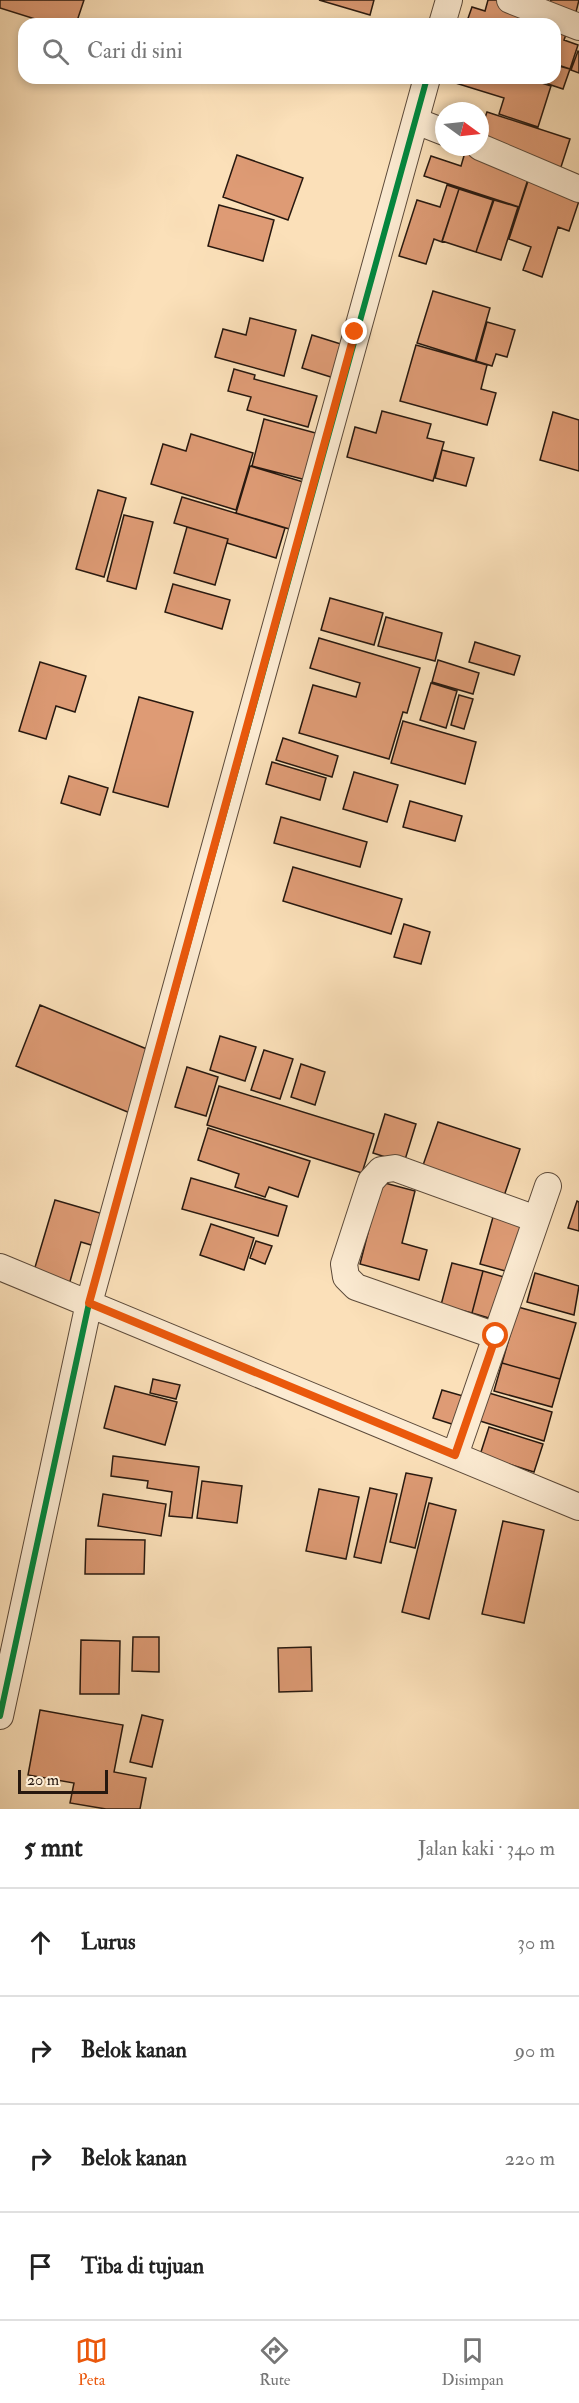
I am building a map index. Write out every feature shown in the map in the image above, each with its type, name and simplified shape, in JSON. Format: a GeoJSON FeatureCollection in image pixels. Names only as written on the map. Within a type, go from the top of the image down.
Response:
{"type":"FeatureCollection","features":[{"type":"Feature","properties":{"kind":"street"},"geometry":{"type":"LineString","coordinates":[[444,18],[449,0]]}},
{"type":"Feature","properties":{"kind":"street"},"geometry":{"type":"LineString","coordinates":[[510,0],[556,18]]}},
{"type":"Feature","properties":{"kind":"street"},"geometry":{"type":"LineString","coordinates":[[561,20],[579,27]]}},
{"type":"Feature","properties":{"kind":"street"},"geometry":{"type":"LineString","coordinates":[[0,1716],[89,1303],[355,332],[426,84]]}},
{"type":"Feature","properties":{"kind":"street"},"geometry":{"type":"LineString","coordinates":[[416,121],[435,128]]}},
{"type":"Feature","properties":{"kind":"street"},"geometry":{"type":"LineString","coordinates":[[489,151],[579,189]]}},
{"type":"Feature","properties":{"kind":"street"},"geometry":{"type":"LineString","coordinates":[[496,1336],[356,1287],[346,1277],[344,1264],[371,1181],[381,1170],[395,1168],[537,1219]]}},
{"type":"Feature","properties":{"kind":"street"},"geometry":{"type":"LineString","coordinates":[[455,1455],[548,1186]]}},
{"type":"Feature","properties":{"kind":"street"},"geometry":{"type":"LineString","coordinates":[[0,1267],[579,1507]]}},
{"type":"Feature","properties":{"kind":"building"},"geometry":{"type":"Polygon","coordinates":[[[0,0],[84,0],[78,18],[32,18],[0,8],[0,0]]]}},
{"type":"Feature","properties":{"kind":"building"},"geometry":{"type":"Polygon","coordinates":[[[319,0],[374,0],[370,15],[319,0]]]}},
{"type":"Feature","properties":{"kind":"building"},"geometry":{"type":"Polygon","coordinates":[[[488,0],[499,0],[525,9],[522,18],[468,18],[472,7],[485,11],[488,0]]]}},
{"type":"Feature","properties":{"kind":"building"},"geometry":{"type":"Polygon","coordinates":[[[551,0],[579,0],[574,20],[547,9],[551,0]]]}},
{"type":"Feature","properties":{"kind":"building"},"geometry":{"type":"Polygon","coordinates":[[[561,27],[568,29],[564,40],[578,45],[570,69],[561,66],[561,27]]]}},
{"type":"Feature","properties":{"kind":"building"},"geometry":{"type":"Polygon","coordinates":[[[579,52],[579,73],[571,70],[579,52]]]}},
{"type":"Feature","properties":{"kind":"building"},"geometry":{"type":"Polygon","coordinates":[[[561,67],[570,69],[563,89],[548,84],[561,84],[561,67]]]}},
{"type":"Feature","properties":{"kind":"building"},"geometry":{"type":"Polygon","coordinates":[[[459,84],[545,84],[551,86],[538,127],[499,114],[504,98],[459,84]]]}},
{"type":"Feature","properties":{"kind":"building"},"geometry":{"type":"Polygon","coordinates":[[[489,113],[570,139],[560,170],[489,146],[489,113]]]}},
{"type":"Feature","properties":{"kind":"building"},"geometry":{"type":"Polygon","coordinates":[[[237,155],[303,178],[288,220],[223,197],[237,155]]]}},
{"type":"Feature","properties":{"kind":"building"},"geometry":{"type":"Polygon","coordinates":[[[431,156],[461,166],[464,156],[488,156],[531,170],[519,207],[424,176],[431,156]]]}},
{"type":"Feature","properties":{"kind":"building"},"geometry":{"type":"Polygon","coordinates":[[[531,172],[579,201],[569,231],[558,227],[542,277],[523,270],[531,247],[509,239],[531,172]]]}},
{"type":"Feature","properties":{"kind":"building"},"geometry":{"type":"Polygon","coordinates":[[[447,185],[459,189],[442,242],[434,239],[426,264],[399,256],[417,200],[440,207],[447,185]]]}},
{"type":"Feature","properties":{"kind":"building"},"geometry":{"type":"Polygon","coordinates":[[[459,189],[493,200],[476,252],[442,241],[459,189]]]}},
{"type":"Feature","properties":{"kind":"building"},"geometry":{"type":"Polygon","coordinates":[[[494,200],[518,207],[501,260],[476,252],[494,200]]]}},
{"type":"Feature","properties":{"kind":"building"},"geometry":{"type":"Polygon","coordinates":[[[219,205],[274,220],[263,261],[208,246],[219,205]]]}},
{"type":"Feature","properties":{"kind":"building"},"geometry":{"type":"Polygon","coordinates":[[[433,291],[490,308],[475,361],[417,343],[433,291]]]}},
{"type":"Feature","properties":{"kind":"building"},"geometry":{"type":"Polygon","coordinates":[[[250,318],[296,330],[284,376],[215,357],[223,329],[246,335],[250,318]]]}},
{"type":"Feature","properties":{"kind":"building"},"geometry":{"type":"Polygon","coordinates":[[[487,322],[515,330],[507,357],[496,354],[492,366],[476,361],[487,322]]]}},
{"type":"Feature","properties":{"kind":"building"},"geometry":{"type":"Polygon","coordinates":[[[312,335],[344,345],[334,378],[302,368],[312,335]]]}},
{"type":"Feature","properties":{"kind":"building"},"geometry":{"type":"Polygon","coordinates":[[[416,345],[487,365],[481,389],[496,393],[487,425],[400,401],[416,345]]]}},
{"type":"Feature","properties":{"kind":"building"},"geometry":{"type":"Polygon","coordinates":[[[234,369],[255,375],[254,379],[317,396],[308,427],[247,410],[251,397],[228,391],[234,369]]]}},
{"type":"Feature","properties":{"kind":"building"},"geometry":{"type":"Polygon","coordinates":[[[382,411],[431,424],[427,438],[444,442],[433,481],[347,457],[355,427],[376,433],[382,411]]]}},
{"type":"Feature","properties":{"kind":"building"},"geometry":{"type":"Polygon","coordinates":[[[553,412],[579,420],[579,471],[540,460],[553,412]]]}},
{"type":"Feature","properties":{"kind":"building"},"geometry":{"type":"Polygon","coordinates":[[[264,419],[323,435],[310,481],[252,466],[264,419]]]}},
{"type":"Feature","properties":{"kind":"building"},"geometry":{"type":"Polygon","coordinates":[[[191,434],[253,453],[236,510],[151,484],[163,444],[186,451],[191,434]]]}},
{"type":"Feature","properties":{"kind":"building"},"geometry":{"type":"Polygon","coordinates":[[[442,450],[474,458],[466,486],[435,478],[442,450]]]}},
{"type":"Feature","properties":{"kind":"building"},"geometry":{"type":"Polygon","coordinates":[[[250,466],[310,484],[296,531],[236,513],[250,466]]]}},
{"type":"Feature","properties":{"kind":"building"},"geometry":{"type":"Polygon","coordinates":[[[98,490],[126,498],[104,577],[76,569],[98,490]]]}},
{"type":"Feature","properties":{"kind":"building"},"geometry":{"type":"Polygon","coordinates":[[[182,497],[285,528],[276,558],[227,543],[228,539],[174,523],[182,497]]]}},
{"type":"Feature","properties":{"kind":"building"},"geometry":{"type":"Polygon","coordinates":[[[124,515],[153,522],[136,589],[107,581],[124,515]]]}},
{"type":"Feature","properties":{"kind":"building"},"geometry":{"type":"Polygon","coordinates":[[[187,527],[228,539],[215,585],[174,573],[187,527]]]}},
{"type":"Feature","properties":{"kind":"building"},"geometry":{"type":"Polygon","coordinates":[[[173,584],[230,600],[222,629],[165,612],[173,584]]]}},
{"type":"Feature","properties":{"kind":"building"},"geometry":{"type":"Polygon","coordinates":[[[330,598],[383,613],[374,645],[321,630],[330,598]]]}},
{"type":"Feature","properties":{"kind":"building"},"geometry":{"type":"Polygon","coordinates":[[[386,617],[442,633],[435,661],[378,646],[386,617]]]}},
{"type":"Feature","properties":{"kind":"building"},"geometry":{"type":"Polygon","coordinates":[[[319,638],[420,668],[407,713],[403,712],[389,759],[299,733],[313,685],[356,697],[360,683],[310,668],[319,638]]]}},
{"type":"Feature","properties":{"kind":"building"},"geometry":{"type":"Polygon","coordinates":[[[475,642],[520,656],[514,675],[469,662],[475,642]]]}},
{"type":"Feature","properties":{"kind":"building"},"geometry":{"type":"Polygon","coordinates":[[[438,660],[479,673],[473,694],[432,682],[438,660]]]}},
{"type":"Feature","properties":{"kind":"building"},"geometry":{"type":"Polygon","coordinates":[[[40,662],[86,676],[75,712],[56,706],[46,739],[19,731],[40,662]]]}},
{"type":"Feature","properties":{"kind":"building"},"geometry":{"type":"Polygon","coordinates":[[[431,683],[457,691],[446,728],[420,720],[431,683]]]}},
{"type":"Feature","properties":{"kind":"building"},"geometry":{"type":"Polygon","coordinates":[[[459,695],[473,699],[464,729],[451,725],[459,695]]]}},
{"type":"Feature","properties":{"kind":"building"},"geometry":{"type":"Polygon","coordinates":[[[139,697],[193,712],[168,807],[113,792],[139,697]]]}},
{"type":"Feature","properties":{"kind":"building"},"geometry":{"type":"Polygon","coordinates":[[[403,721],[476,742],[465,784],[391,763],[403,721]]]}},
{"type":"Feature","properties":{"kind":"building"},"geometry":{"type":"Polygon","coordinates":[[[283,738],[338,756],[332,777],[276,760],[283,738]]]}},
{"type":"Feature","properties":{"kind":"building"},"geometry":{"type":"Polygon","coordinates":[[[272,762],[326,778],[320,800],[266,784],[272,762]]]}},
{"type":"Feature","properties":{"kind":"building"},"geometry":{"type":"Polygon","coordinates":[[[354,772],[398,785],[387,822],[343,809],[354,772]]]}},
{"type":"Feature","properties":{"kind":"building"},"geometry":{"type":"Polygon","coordinates":[[[69,776],[108,788],[100,815],[61,803],[69,776]]]}},
{"type":"Feature","properties":{"kind":"building"},"geometry":{"type":"Polygon","coordinates":[[[410,801],[462,816],[455,841],[403,827],[410,801]]]}},
{"type":"Feature","properties":{"kind":"building"},"geometry":{"type":"Polygon","coordinates":[[[281,817],[367,842],[360,867],[274,843],[281,817]]]}},
{"type":"Feature","properties":{"kind":"building"},"geometry":{"type":"Polygon","coordinates":[[[293,867],[402,899],[391,934],[283,901],[293,867]]]}},
{"type":"Feature","properties":{"kind":"building"},"geometry":{"type":"Polygon","coordinates":[[[404,924],[430,932],[421,964],[394,957],[404,924]]]}},
{"type":"Feature","properties":{"kind":"building"},"geometry":{"type":"Polygon","coordinates":[[[40,1005],[154,1052],[130,1113],[16,1066],[40,1005]]]}},
{"type":"Feature","properties":{"kind":"building"},"geometry":{"type":"Polygon","coordinates":[[[220,1036],[256,1047],[245,1081],[210,1070],[220,1036]]]}},
{"type":"Feature","properties":{"kind":"building"},"geometry":{"type":"Polygon","coordinates":[[[264,1050],[293,1059],[280,1099],[251,1090],[264,1050]]]}},
{"type":"Feature","properties":{"kind":"building"},"geometry":{"type":"Polygon","coordinates":[[[301,1064],[325,1072],[315,1105],[291,1097],[301,1064]]]}},
{"type":"Feature","properties":{"kind":"building"},"geometry":{"type":"Polygon","coordinates":[[[187,1067],[218,1077],[206,1116],[175,1107],[187,1067]]]}},
{"type":"Feature","properties":{"kind":"building"},"geometry":{"type":"Polygon","coordinates":[[[219,1086],[374,1134],[362,1173],[207,1125],[219,1086]]]}},
{"type":"Feature","properties":{"kind":"building"},"geometry":{"type":"Polygon","coordinates":[[[385,1114],[416,1124],[404,1163],[373,1153],[385,1114]]]}},
{"type":"Feature","properties":{"kind":"building"},"geometry":{"type":"Polygon","coordinates":[[[438,1122],[520,1149],[503,1199],[421,1171],[438,1122]]]}},
{"type":"Feature","properties":{"kind":"building"},"geometry":{"type":"Polygon","coordinates":[[[208,1128],[310,1161],[298,1197],[269,1187],[265,1197],[235,1187],[239,1174],[198,1160],[208,1128]]]}},
{"type":"Feature","properties":{"kind":"building"},"geometry":{"type":"Polygon","coordinates":[[[191,1178],[287,1206],[278,1236],[182,1209],[191,1178]]]}},
{"type":"Feature","properties":{"kind":"building"},"geometry":{"type":"Polygon","coordinates":[[[381,1182],[415,1191],[402,1243],[427,1250],[419,1280],[360,1264],[381,1182]]]}},
{"type":"Feature","properties":{"kind":"building"},"geometry":{"type":"Polygon","coordinates":[[[55,1200],[110,1216],[101,1248],[81,1242],[69,1285],[33,1274],[55,1200]]]}},
{"type":"Feature","properties":{"kind":"building"},"geometry":{"type":"Polygon","coordinates":[[[577,1201],[579,1202],[579,1231],[568,1228],[577,1201]]]}},
{"type":"Feature","properties":{"kind":"building"},"geometry":{"type":"Polygon","coordinates":[[[493,1217],[522,1226],[509,1272],[480,1264],[493,1217]]]}},
{"type":"Feature","properties":{"kind":"building"},"geometry":{"type":"Polygon","coordinates":[[[211,1224],[254,1238],[244,1270],[200,1255],[211,1224]]]}},
{"type":"Feature","properties":{"kind":"building"},"geometry":{"type":"Polygon","coordinates":[[[256,1241],[272,1246],[265,1264],[250,1258],[256,1241]]]}},
{"type":"Feature","properties":{"kind":"building"},"geometry":{"type":"Polygon","coordinates":[[[452,1263],[483,1271],[472,1313],[441,1305],[452,1263]]]}},
{"type":"Feature","properties":{"kind":"building"},"geometry":{"type":"Polygon","coordinates":[[[483,1271],[511,1279],[499,1321],[472,1313],[483,1271]]]}},
{"type":"Feature","properties":{"kind":"building"},"geometry":{"type":"Polygon","coordinates":[[[535,1273],[579,1286],[574,1315],[527,1302],[535,1273]]]}},
{"type":"Feature","properties":{"kind":"building"},"geometry":{"type":"Polygon","coordinates":[[[518,1307],[576,1323],[560,1379],[502,1363],[518,1307]]]}},
{"type":"Feature","properties":{"kind":"building"},"geometry":{"type":"Polygon","coordinates":[[[502,1363],[560,1379],[552,1407],[494,1391],[502,1363]]]}},
{"type":"Feature","properties":{"kind":"building"},"geometry":{"type":"Polygon","coordinates":[[[153,1379],[180,1385],[176,1399],[150,1393],[153,1379]]]}},
{"type":"Feature","properties":{"kind":"building"},"geometry":{"type":"Polygon","coordinates":[[[115,1386],[177,1402],[165,1445],[104,1428],[115,1386]]]}},
{"type":"Feature","properties":{"kind":"building"},"geometry":{"type":"Polygon","coordinates":[[[442,1390],[470,1398],[461,1427],[433,1418],[442,1390]]]}},
{"type":"Feature","properties":{"kind":"building"},"geometry":{"type":"Polygon","coordinates":[[[489,1393],[552,1412],[544,1441],[480,1421],[489,1393]]]}},
{"type":"Feature","properties":{"kind":"building"},"geometry":{"type":"Polygon","coordinates":[[[489,1427],[543,1444],[534,1472],[480,1455],[489,1427]]]}},
{"type":"Feature","properties":{"kind":"building"},"geometry":{"type":"Polygon","coordinates":[[[113,1456],[199,1467],[192,1518],[169,1516],[172,1492],[147,1488],[148,1481],[111,1476],[113,1456]]]}},
{"type":"Feature","properties":{"kind":"building"},"geometry":{"type":"Polygon","coordinates":[[[406,1473],[432,1478],[415,1548],[390,1542],[406,1473]]]}},
{"type":"Feature","properties":{"kind":"building"},"geometry":{"type":"Polygon","coordinates":[[[202,1481],[242,1486],[237,1523],[197,1518],[202,1481]]]}},
{"type":"Feature","properties":{"kind":"building"},"geometry":{"type":"Polygon","coordinates":[[[370,1488],[397,1494],[381,1563],[354,1557],[370,1488]]]}},
{"type":"Feature","properties":{"kind":"building"},"geometry":{"type":"Polygon","coordinates":[[[319,1489],[359,1497],[346,1559],[306,1551],[319,1489]]]}},
{"type":"Feature","properties":{"kind":"building"},"geometry":{"type":"Polygon","coordinates":[[[103,1494],[166,1504],[161,1536],[98,1526],[103,1494]]]}},
{"type":"Feature","properties":{"kind":"building"},"geometry":{"type":"Polygon","coordinates":[[[429,1503],[456,1510],[429,1619],[402,1612],[429,1503]]]}},
{"type":"Feature","properties":{"kind":"building"},"geometry":{"type":"Polygon","coordinates":[[[503,1521],[544,1530],[524,1623],[482,1614],[503,1521]]]}},
{"type":"Feature","properties":{"kind":"building"},"geometry":{"type":"Polygon","coordinates":[[[86,1539],[145,1540],[144,1574],[85,1574],[86,1539]]]}},
{"type":"Feature","properties":{"kind":"building"},"geometry":{"type":"Polygon","coordinates":[[[133,1637],[159,1637],[159,1672],[132,1671],[133,1637]]]}},
{"type":"Feature","properties":{"kind":"building"},"geometry":{"type":"Polygon","coordinates":[[[81,1640],[120,1641],[119,1694],[80,1694],[81,1640]]]}},
{"type":"Feature","properties":{"kind":"building"},"geometry":{"type":"Polygon","coordinates":[[[311,1647],[312,1691],[279,1692],[278,1648],[311,1647]]]}},
{"type":"Feature","properties":{"kind":"building"},"geometry":{"type":"Polygon","coordinates":[[[40,1710],[123,1725],[114,1772],[146,1778],[140,1809],[106,1809],[70,1803],[74,1783],[28,1775],[40,1710]]]}},
{"type":"Feature","properties":{"kind":"building"},"geometry":{"type":"Polygon","coordinates":[[[142,1715],[163,1720],[152,1767],[130,1762],[142,1715]]]}},
{"type":"Feature","properties":{"kind":"cycle path"},"geometry":{"type":"LineString","coordinates":[[0,1716],[89,1303],[425,84]]}},
{"type":"Feature","properties":{"kind":"route"},"geometry":{"type":"LineString","coordinates":[[355,332],[89,1303],[455,1455],[496,1336]]}}]}
